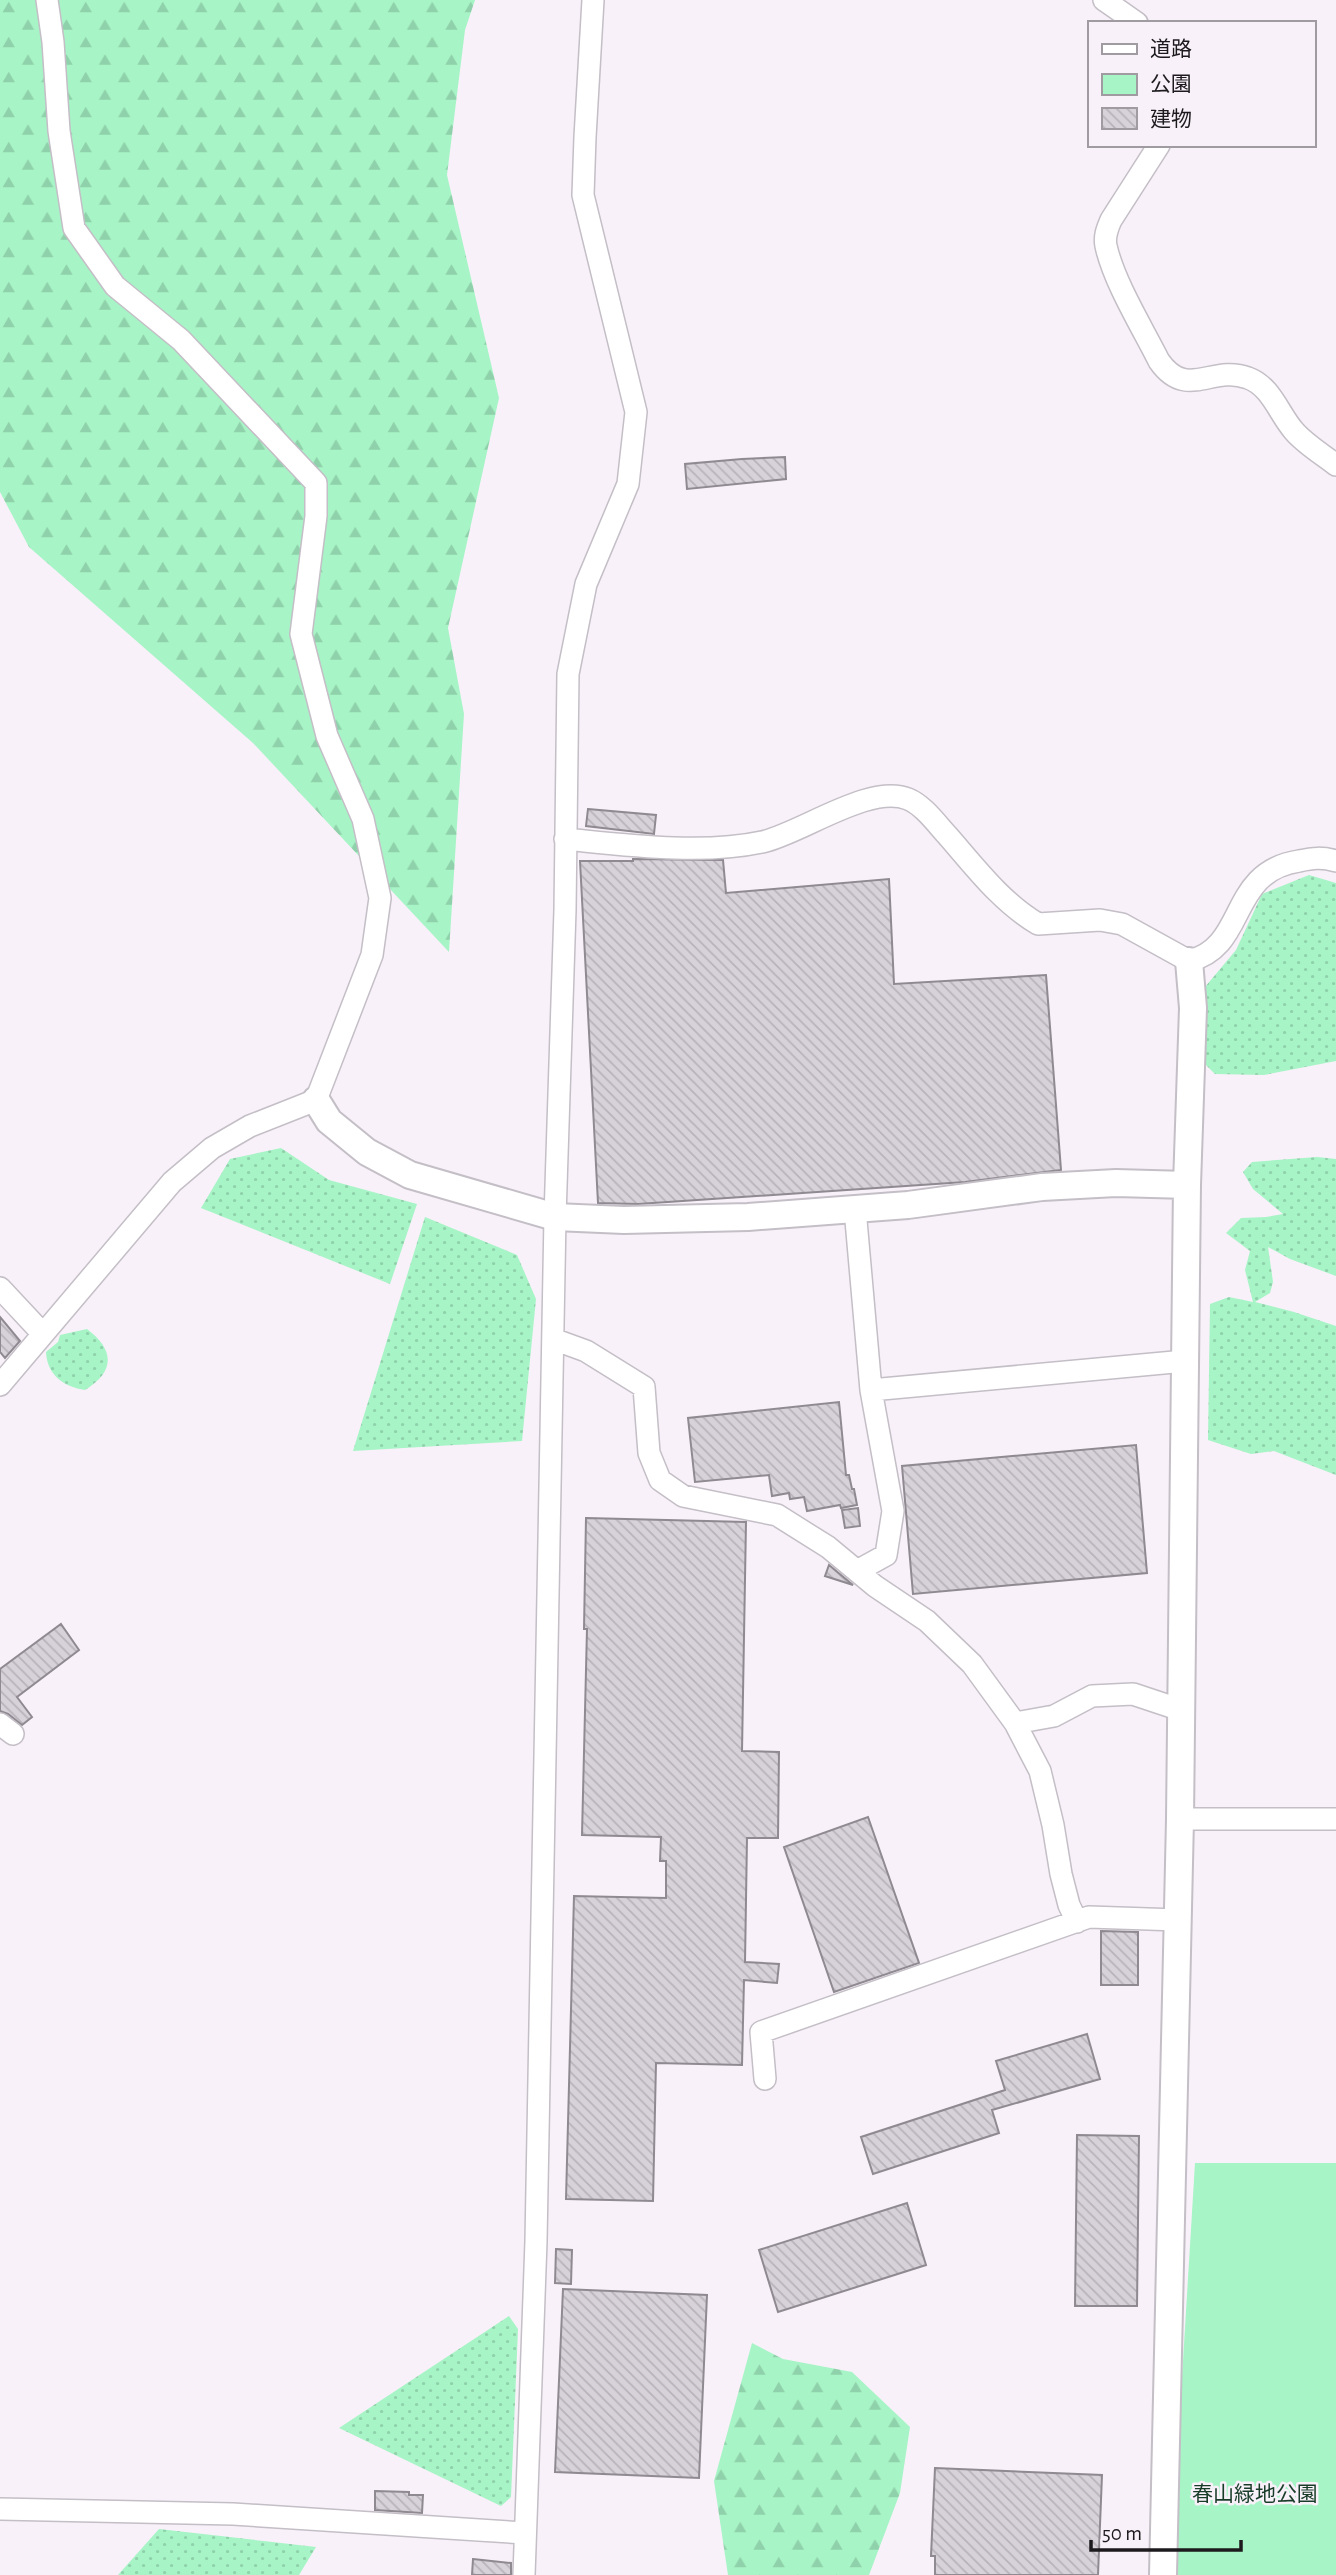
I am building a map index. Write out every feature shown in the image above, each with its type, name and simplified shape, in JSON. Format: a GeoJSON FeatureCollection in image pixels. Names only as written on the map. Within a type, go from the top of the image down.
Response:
{"type":"FeatureCollection","features":[{"type":"Feature","properties":{"kind":"street"},"geometry":{"type":"LineString","coordinates":[[2,1379],[172,1182],[212,1148],[250,1126],[316,1100],[372,955],[380,898],[363,820],[327,736],[302,634],[316,516],[316,482],[181,340],[115,286],[74,228],[59,131],[53,42],[47,0]]}},
{"type":"Feature","properties":{"kind":"street"},"geometry":{"type":"LineString","coordinates":[[524,2575],[536,2227],[568,674],[586,584],[628,484],[636,412],[583,195],[593,0]]}},
{"type":"Feature","properties":{"kind":"street"},"geometry":{"type":"LineString","coordinates":[[1104,0],[1135,21]]}},
{"type":"Feature","properties":{"kind":"street"},"geometry":{"type":"LineString","coordinates":[[1158,147],[1111,220],[1106,230],[1105,244],[1159,360],[1167,372],[1184,381],[1227,375],[1253,379],[1268,393],[1295,433],[1336,465]]}},
{"type":"Feature","properties":{"kind":"street"},"geometry":{"type":"LineString","coordinates":[[565,839],[643,847],[717,847],[763,842],[842,808],[879,797],[907,799],[927,813],[1005,900],[1022,915],[1038,924],[1100,920],[1122,924],[1189,961],[1202,958],[1216,949],[1253,884],[1281,863],[1322,857],[1336,861]]}},
{"type":"Feature","properties":{"kind":"street"},"geometry":{"type":"LineString","coordinates":[[1163,2575],[1180,1819],[1185,1361],[1193,1008],[1189,961]]}},
{"type":"Feature","properties":{"kind":"street"},"geometry":{"type":"LineString","coordinates":[[316,1100],[329,1121],[367,1152],[410,1175],[555,1217],[624,1220],[748,1217],[908,1205],[1042,1187],[1116,1183],[1188,1185]]}},
{"type":"Feature","properties":{"kind":"street"},"geometry":{"type":"LineString","coordinates":[[855,1209],[871,1390],[893,1511],[886,1555],[857,1571]]}},
{"type":"Feature","properties":{"kind":"street"},"geometry":{"type":"LineString","coordinates":[[0,1288],[43,1334]]}},
{"type":"Feature","properties":{"kind":"street"},"geometry":{"type":"LineString","coordinates":[[553,1339],[586,1351],[643,1387],[649,1453],[660,1480],[683,1496],[777,1515],[828,1547],[927,1621],[972,1664],[1015,1723],[1040,1771],[1053,1825],[1060,1874],[1077,1922]]}},
{"type":"Feature","properties":{"kind":"street"},"geometry":{"type":"LineString","coordinates":[[871,1390],[1185,1361]]}},
{"type":"Feature","properties":{"kind":"street"},"geometry":{"type":"LineString","coordinates":[[1015,1723],[1054,1716],[1092,1696],[1133,1694],[1181,1710]]}},
{"type":"Feature","properties":{"kind":"street"},"geometry":{"type":"LineString","coordinates":[[1180,1819],[1336,1819]]}},
{"type":"Feature","properties":{"kind":"street"},"geometry":{"type":"LineString","coordinates":[[765,2079],[761,2032],[1089,1917],[1178,1920]]}},
{"type":"Feature","properties":{"kind":"street"},"geometry":{"type":"LineString","coordinates":[[0,2509],[233,2514],[524,2533]]}},
{"type":"Feature","properties":{"kind":"green space"},"geometry":{"type":"Polygon","coordinates":[[[0,0],[475,0],[465,30],[447,175],[499,398],[448,628],[464,714],[449,952],[253,743],[29,547],[0,492],[0,0]]]}},
{"type":"Feature","properties":{"kind":"green space"},"geometry":{"type":"Polygon","coordinates":[[[1309,875],[1336,883],[1336,1061],[1264,1075],[1215,1074],[1203,1062],[1205,987],[1236,950],[1262,894],[1309,875]]]}},
{"type":"Feature","properties":{"kind":"green space"},"geometry":{"type":"Polygon","coordinates":[[[281,1148],[329,1180],[417,1204],[390,1284],[201,1208],[230,1159],[281,1148]]]}},
{"type":"Feature","properties":{"kind":"green space"},"geometry":{"type":"Polygon","coordinates":[[[1317,1157],[1336,1159],[1336,1276],[1290,1259],[1268,1247],[1273,1282],[1270,1293],[1255,1302],[1336,1326],[1336,1475],[1274,1451],[1251,1454],[1208,1440],[1210,1304],[1229,1297],[1253,1302],[1245,1270],[1250,1251],[1226,1233],[1241,1218],[1283,1214],[1253,1189],[1243,1172],[1252,1162],[1317,1157]]]}},
{"type":"Feature","properties":{"kind":"green space"},"geometry":{"type":"Polygon","coordinates":[[[425,1217],[517,1255],[536,1299],[522,1441],[353,1451],[425,1217]]]}},
{"type":"Feature","properties":{"kind":"green space"},"geometry":{"type":"Polygon","coordinates":[[[87,1329],[103,1345],[108,1361],[102,1376],[85,1390],[70,1386],[58,1378],[50,1367],[46,1352],[58,1342],[60,1335],[87,1329]]]}},
{"type":"Feature","properties":{"kind":"green space","name":"春山緑地公園"},"geometry":{"type":"Polygon","coordinates":[[[1195,2163],[1336,2163],[1336,2575],[1170,2575],[1195,2163]]]}},
{"type":"Feature","properties":{"kind":"green space"},"geometry":{"type":"Polygon","coordinates":[[[509,2316],[518,2329],[511,2497],[501,2506],[339,2428],[509,2316]]]}},
{"type":"Feature","properties":{"kind":"green space"},"geometry":{"type":"Polygon","coordinates":[[[752,2343],[783,2359],[852,2372],[910,2427],[900,2493],[869,2575],[728,2575],[714,2481],[752,2343]]]}},
{"type":"Feature","properties":{"kind":"green space"},"geometry":{"type":"Polygon","coordinates":[[[159,2529],[316,2547],[299,2575],[118,2575],[159,2529]]]}},
{"type":"Feature","properties":{"kind":"building"},"geometry":{"type":"Polygon","coordinates":[[[785,457],[786,479],[687,489],[685,464],[785,457]]]}},
{"type":"Feature","properties":{"kind":"building"},"geometry":{"type":"Polygon","coordinates":[[[588,809],[656,815],[654,834],[586,826],[588,809]]]}},
{"type":"Feature","properties":{"kind":"building"},"geometry":{"type":"Polygon","coordinates":[[[723,860],[726,893],[889,879],[894,984],[1046,975],[1061,1170],[965,1182],[638,1204],[598,1203],[580,861],[723,860]]]}},
{"type":"Feature","properties":{"kind":"building"},"geometry":{"type":"Polygon","coordinates":[[[0,1317],[20,1341],[5,1358],[0,1352],[0,1317]]]}},
{"type":"Feature","properties":{"kind":"building"},"geometry":{"type":"Polygon","coordinates":[[[839,1402],[846,1475],[849,1475],[857,1505],[807,1511],[804,1497],[790,1499],[789,1493],[772,1496],[769,1475],[695,1482],[688,1418],[839,1402]]]}},
{"type":"Feature","properties":{"kind":"building"},"geometry":{"type":"Polygon","coordinates":[[[1136,1445],[1147,1573],[913,1594],[902,1466],[1136,1445]]]}},
{"type":"Feature","properties":{"kind":"building"},"geometry":{"type":"Polygon","coordinates":[[[858,1508],[860,1526],[845,1528],[842,1510],[858,1508]]]}},
{"type":"Feature","properties":{"kind":"building"},"geometry":{"type":"Polygon","coordinates":[[[586,1518],[746,1522],[742,1751],[779,1752],[778,1838],[747,1838],[745,1962],[779,1964],[777,1983],[744,1980],[742,2065],[656,2063],[653,2201],[566,2199],[574,1896],[666,1898],[666,1861],[660,1861],[661,1837],[582,1835],[587,1629],[584,1629],[586,1518]]]}},
{"type":"Feature","properties":{"kind":"building"},"geometry":{"type":"Polygon","coordinates":[[[829,1565],[853,1585],[825,1576],[829,1565]]]}},
{"type":"Feature","properties":{"kind":"building"},"geometry":{"type":"Polygon","coordinates":[[[61,1624],[79,1650],[17,1697],[32,1717],[22,1725],[0,1711],[0,1669],[61,1624]]]}},
{"type":"Feature","properties":{"kind":"building"},"geometry":{"type":"Polygon","coordinates":[[[868,1817],[919,1963],[834,1992],[784,1847],[868,1817]]]}},
{"type":"Feature","properties":{"kind":"building"},"geometry":{"type":"Polygon","coordinates":[[[1101,1931],[1138,1932],[1138,1985],[1101,1985],[1101,1931]]]}},
{"type":"Feature","properties":{"kind":"building"},"geometry":{"type":"Polygon","coordinates":[[[1087,2034],[1100,2079],[992,2110],[999,2133],[873,2174],[861,2137],[1005,2090],[996,2061],[1087,2034]]]}},
{"type":"Feature","properties":{"kind":"building"},"geometry":{"type":"Polygon","coordinates":[[[1077,2135],[1139,2136],[1137,2306],[1075,2306],[1077,2135]]]}},
{"type":"Feature","properties":{"kind":"building"},"geometry":{"type":"Polygon","coordinates":[[[907,2203],[926,2265],[778,2312],[759,2250],[907,2203]]]}},
{"type":"Feature","properties":{"kind":"building"},"geometry":{"type":"Polygon","coordinates":[[[556,2249],[572,2250],[571,2284],[555,2283],[556,2249]]]}},
{"type":"Feature","properties":{"kind":"building"},"geometry":{"type":"Polygon","coordinates":[[[563,2289],[707,2295],[699,2478],[555,2472],[563,2289]]]}},
{"type":"Feature","properties":{"kind":"building"},"geometry":{"type":"Polygon","coordinates":[[[935,2468],[1102,2475],[1098,2575],[935,2575],[935,2556],[931,2556],[935,2468]]]}},
{"type":"Feature","properties":{"kind":"building"},"geometry":{"type":"Polygon","coordinates":[[[375,2491],[423,2495],[422,2513],[375,2510],[375,2491]]]}},
{"type":"Feature","properties":{"kind":"building"},"geometry":{"type":"Polygon","coordinates":[[[473,2559],[511,2563],[511,2575],[472,2575],[473,2559]]]}}]}
